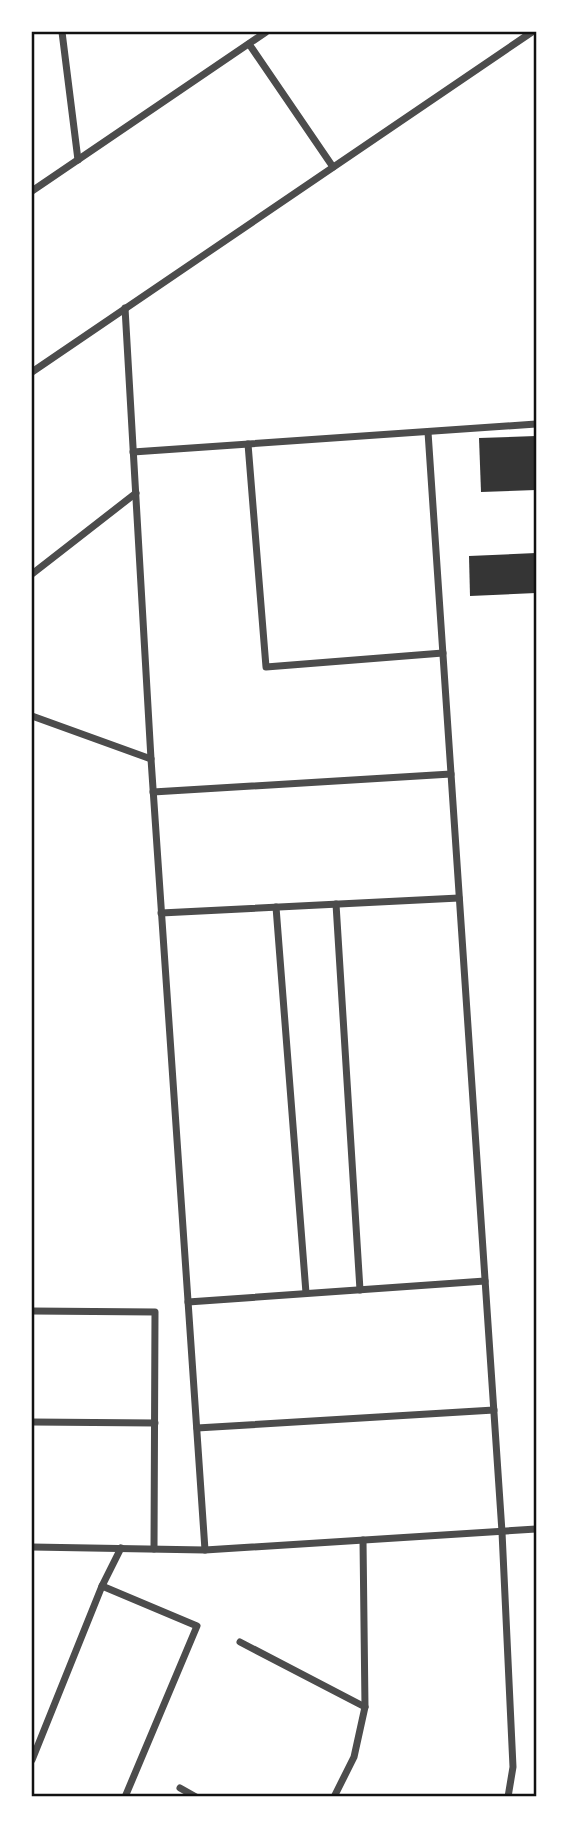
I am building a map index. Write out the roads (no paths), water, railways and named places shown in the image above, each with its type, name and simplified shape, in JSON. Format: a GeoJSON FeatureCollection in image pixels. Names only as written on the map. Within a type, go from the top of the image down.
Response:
{"type":"FeatureCollection","features":[{"type":"Feature","properties":{"kind":"street"},"geometry":{"type":"LineString","coordinates":[[62,32],[78,160]]}},
{"type":"Feature","properties":{"kind":"street"},"geometry":{"type":"LineString","coordinates":[[32,191],[266,32]]}},
{"type":"Feature","properties":{"kind":"street"},"geometry":{"type":"LineString","coordinates":[[32,372],[532,32]]}},
{"type":"Feature","properties":{"kind":"street"},"geometry":{"type":"LineString","coordinates":[[249,44],[333,167]]}},
{"type":"Feature","properties":{"kind":"street"},"geometry":{"type":"LineString","coordinates":[[125,308],[153,792],[205,1550]]}},
{"type":"Feature","properties":{"kind":"street"},"geometry":{"type":"LineString","coordinates":[[133,452],[537,424]]}},
{"type":"Feature","properties":{"kind":"street"},"geometry":{"type":"LineString","coordinates":[[428,432],[502,1532],[513,1767],[508,1797]]}},
{"type":"Feature","properties":{"kind":"street"},"geometry":{"type":"LineString","coordinates":[[247,444],[266,667],[443,653]]}},
{"type":"Feature","properties":{"kind":"street"},"geometry":{"type":"LineString","coordinates":[[32,574],[136,493]]}},
{"type":"Feature","properties":{"kind":"street"},"geometry":{"type":"LineString","coordinates":[[32,716],[151,759]]}},
{"type":"Feature","properties":{"kind":"street"},"geometry":{"type":"LineString","coordinates":[[153,792],[451,774]]}},
{"type":"Feature","properties":{"kind":"street"},"geometry":{"type":"LineString","coordinates":[[161,912],[459,898]]}},
{"type":"Feature","properties":{"kind":"street"},"geometry":{"type":"LineString","coordinates":[[336,904],[360,1290]]}},
{"type":"Feature","properties":{"kind":"street"},"geometry":{"type":"LineString","coordinates":[[276,907],[306,1293]]}},
{"type":"Feature","properties":{"kind":"street"},"geometry":{"type":"LineString","coordinates":[[188,1302],[485,1281]]}},
{"type":"Feature","properties":{"kind":"street"},"geometry":{"type":"LineString","coordinates":[[32,1311],[155,1312],[154,1549]]}},
{"type":"Feature","properties":{"kind":"street"},"geometry":{"type":"LineString","coordinates":[[197,1428],[494,1410]]}},
{"type":"Feature","properties":{"kind":"street"},"geometry":{"type":"LineString","coordinates":[[32,1422],[155,1423]]}},
{"type":"Feature","properties":{"kind":"street"},"geometry":{"type":"LineString","coordinates":[[32,1547],[205,1550],[537,1530]]}},
{"type":"Feature","properties":{"kind":"street"},"geometry":{"type":"LineString","coordinates":[[334,1797],[354,1757],[365,1707],[363,1540]]}},
{"type":"Feature","properties":{"kind":"street"},"geometry":{"type":"LineString","coordinates":[[32,1760],[102,1586],[121,1548]]}},
{"type":"Feature","properties":{"kind":"street"},"geometry":{"type":"LineString","coordinates":[[102,1586],[197,1626],[125,1797]]}},
{"type":"Feature","properties":{"kind":"street"},"geometry":{"type":"LineString","coordinates":[[240,1642],[365,1707]]}},
{"type":"Feature","properties":{"kind":"street"},"geometry":{"type":"LineString","coordinates":[[180,1787],[196,1797]]}}]}
